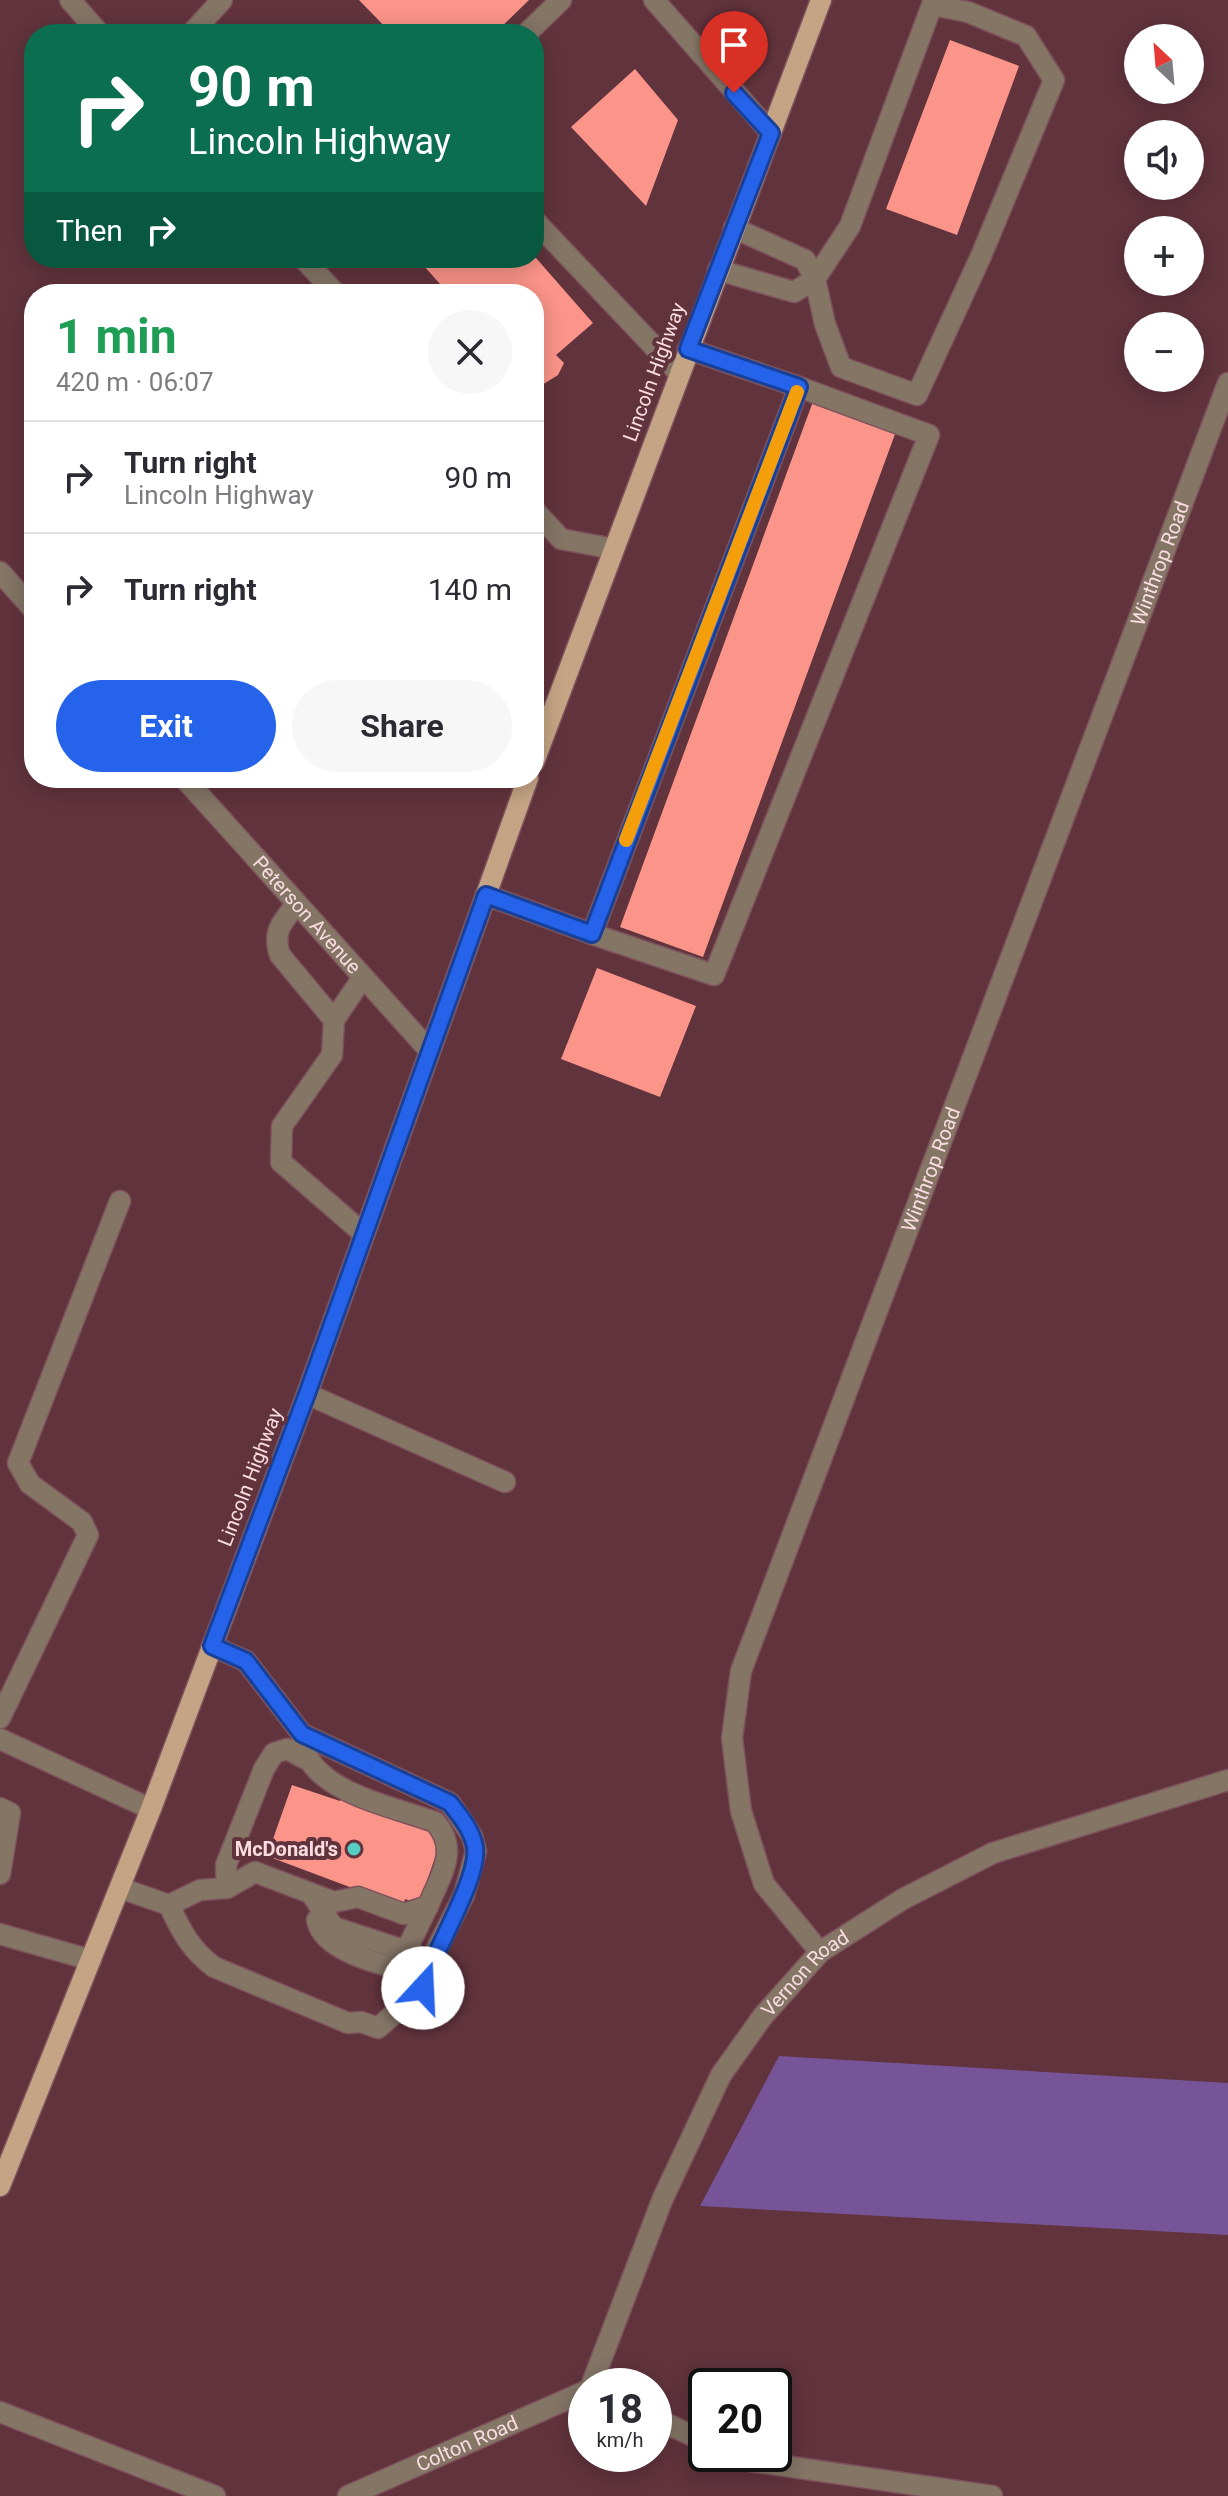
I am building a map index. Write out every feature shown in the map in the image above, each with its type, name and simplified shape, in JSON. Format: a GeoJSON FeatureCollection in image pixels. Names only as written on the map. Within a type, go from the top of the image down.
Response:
{"type":"FeatureCollection","features":[{"type":"Feature","properties":{"kind":"main road","name":"Lincoln Highway"},"geometry":{"type":"LineString","coordinates":[[544,735],[821,0]]}},
{"type":"Feature","properties":{"kind":"main road","name":"Lincoln Highway"},"geometry":{"type":"LineString","coordinates":[[0,2186],[151,1809],[307,1394],[524,788]]}},
{"type":"Feature","properties":{"kind":"street"},"geometry":{"type":"LineString","coordinates":[[70,0],[91,24]]}},
{"type":"Feature","properties":{"kind":"street"},"geometry":{"type":"LineString","coordinates":[[200,24],[222,0]]}},
{"type":"Feature","properties":{"kind":"street"},"geometry":{"type":"LineString","coordinates":[[536,24],[561,0]]}},
{"type":"Feature","properties":{"kind":"street"},"geometry":{"type":"LineString","coordinates":[[654,0],[771,133]]}},
{"type":"Feature","properties":{"kind":"street"},"geometry":{"type":"LineString","coordinates":[[718,270],[794,292],[815,279],[850,226],[932,5],[968,12],[1026,36],[1054,80],[981,256],[917,395],[841,367],[825,324],[815,279],[805,260],[734,228]]}},
{"type":"Feature","properties":{"kind":"street"},"geometry":{"type":"LineString","coordinates":[[544,231],[679,373]]}},
{"type":"Feature","properties":{"kind":"street"},"geometry":{"type":"LineString","coordinates":[[316,268],[328,284]]}},
{"type":"Feature","properties":{"kind":"street"},"geometry":{"type":"LineString","coordinates":[[486,895],[714,975],[929,435],[688,349]]}},
{"type":"Feature","properties":{"kind":"street","name":"Winthrop Road"},"geometry":{"type":"LineString","coordinates":[[820,1952],[764,1884],[741,1811],[732,1738],[741,1671],[1228,383]]}},
{"type":"Feature","properties":{"kind":"street"},"geometry":{"type":"LineString","coordinates":[[592,934],[799,387]]}},
{"type":"Feature","properties":{"kind":"street"},"geometry":{"type":"LineString","coordinates":[[544,521],[561,539],[614,549]]}},
{"type":"Feature","properties":{"kind":"street"},"geometry":{"type":"LineString","coordinates":[[0,572],[24,599]]}},
{"type":"Feature","properties":{"kind":"street","name":"Peterson Avenue"},"geometry":{"type":"LineString","coordinates":[[193,788],[429,1050]]}},
{"type":"Feature","properties":{"kind":"street"},"geometry":{"type":"LineString","coordinates":[[297,904],[279,925],[276,943],[280,955],[334,1020]]}},
{"type":"Feature","properties":{"kind":"street"},"geometry":{"type":"LineString","coordinates":[[363,977],[334,1020],[332,1055],[282,1126],[281,1162],[364,1234]]}},
{"type":"Feature","properties":{"kind":"street"},"geometry":{"type":"LineString","coordinates":[[0,1718],[88,1535],[82,1522],[30,1484],[18,1463],[120,1201]]}},
{"type":"Feature","properties":{"kind":"street"},"geometry":{"type":"LineString","coordinates":[[307,1394],[505,1482]]}},
{"type":"Feature","properties":{"kind":"street"},"geometry":{"type":"LineString","coordinates":[[169,1905],[183,1935],[198,1955],[214,1967],[348,2023],[361,2022],[378,2028],[423,1988],[464,1895],[476,1851],[472,1836],[450,1803],[302,1734],[246,1661],[212,1646]]}},
{"type":"Feature","properties":{"kind":"street"},"geometry":{"type":"LineString","coordinates":[[302,1734],[306,1759]]}},
{"type":"Feature","properties":{"kind":"street"},"geometry":{"type":"LineString","coordinates":[[0,1739],[151,1809]]}},
{"type":"Feature","properties":{"kind":"street"},"geometry":{"type":"LineString","coordinates":[[227,1888],[226,1865],[264,1769],[274,1753],[287,1749],[306,1759],[333,1784],[435,1822],[444,1831],[449,1854],[406,1951],[333,1927],[313,1896]]}},
{"type":"Feature","properties":{"kind":"street","name":"Vernon Road"},"geometry":{"type":"LineString","coordinates":[[598,2368],[663,2198],[721,2075],[763,2016],[820,1952],[903,1899],[993,1853],[1228,1780]]}},
{"type":"Feature","properties":{"kind":"street"},"geometry":{"type":"LineString","coordinates":[[0,1808],[10,1813],[0,1874]]}},
{"type":"Feature","properties":{"kind":"street"},"geometry":{"type":"LineString","coordinates":[[120,1888],[169,1905],[200,1890],[227,1888],[255,1872],[334,1902],[358,1897],[404,1914],[428,1906]]}},
{"type":"Feature","properties":{"kind":"street"},"geometry":{"type":"LineString","coordinates":[[313,1896],[318,1928],[345,1952],[426,1976]]}},
{"type":"Feature","properties":{"kind":"street"},"geometry":{"type":"LineString","coordinates":[[0,1934],[91,1960]]}},
{"type":"Feature","properties":{"kind":"street","name":"Colton Road"},"geometry":{"type":"LineString","coordinates":[[348,2496],[568,2399]]}},
{"type":"Feature","properties":{"kind":"street"},"geometry":{"type":"LineString","coordinates":[[0,2412],[215,2496]]}},
{"type":"Feature","properties":{"kind":"street"},"geometry":{"type":"LineString","coordinates":[[792,2468],[992,2496]]}},
{"type":"Feature","properties":{"kind":"shaded area"},"geometry":{"type":"Polygon","coordinates":[[[779,2056],[1228,2083],[1228,2235],[700,2206],[779,2056]]]}},
{"type":"Feature","properties":{"kind":"building"},"geometry":{"type":"Polygon","coordinates":[[[359,0],[529,0],[504,24],[382,24],[359,0]]]}},
{"type":"Feature","properties":{"kind":"building"},"geometry":{"type":"Polygon","coordinates":[[[950,40],[1019,66],[957,235],[886,209],[950,40]]]}},
{"type":"Feature","properties":{"kind":"building"},"geometry":{"type":"Polygon","coordinates":[[[635,69],[678,120],[646,206],[571,127],[635,69]]]}},
{"type":"Feature","properties":{"kind":"building"},"geometry":{"type":"Polygon","coordinates":[[[544,267],[593,323],[556,355],[564,363],[558,375],[544,384],[544,284],[440,284],[426,268],[544,267]]]}},
{"type":"Feature","properties":{"kind":"building"},"geometry":{"type":"Polygon","coordinates":[[[815,396],[898,426],[703,957],[620,927],[815,396]]]}},
{"type":"Feature","properties":{"kind":"building"},"geometry":{"type":"Polygon","coordinates":[[[597,968],[696,1006],[660,1097],[561,1059],[597,968]]]}},
{"type":"Feature","properties":{"kind":"building","name":"McDonald's"},"geometry":{"type":"Polygon","coordinates":[[[292,1785],[340,1801],[343,1793],[425,1824],[440,1843],[419,1904],[405,1899],[403,1907],[267,1856],[292,1785]]]}},
{"type":"Feature","properties":{"kind":"slow traffic"},"geometry":{"type":"LineString","coordinates":[[626,840],[797,392]]}},
{"type":"Feature","properties":{"kind":"place","name":"McDonald's"},"geometry":{"type":"Point","coordinates":[354,1849]}},
{"type":"Feature","properties":{"kind":"route"},"geometry":{"type":"LineString","coordinates":[[423,1988],[430,1962],[464,1895],[476,1851],[464,1821],[450,1803],[302,1734],[246,1661],[212,1646],[307,1394],[486,895],[592,934],[799,387],[688,349],[771,133],[734,93]]}}]}
